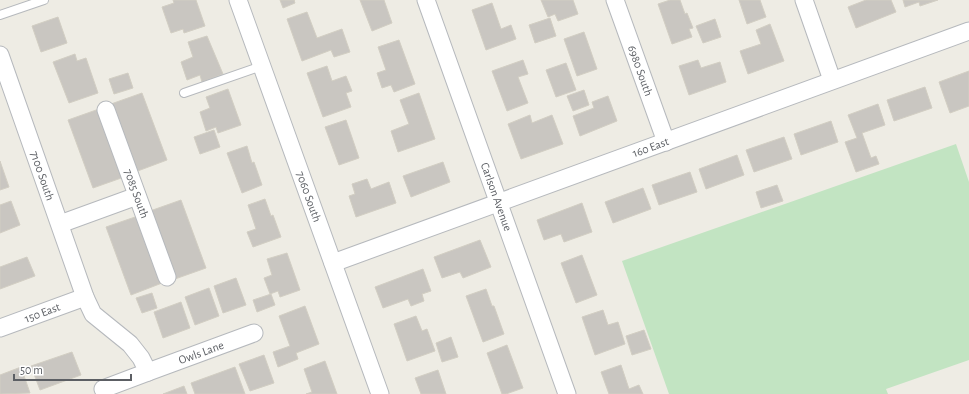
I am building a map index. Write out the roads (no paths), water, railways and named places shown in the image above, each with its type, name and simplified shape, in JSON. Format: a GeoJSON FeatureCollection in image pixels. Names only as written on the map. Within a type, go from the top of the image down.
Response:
{"type":"FeatureCollection","features":[{"type":"Feature","properties":{"kind":"street","name":"7060 South"},"geometry":{"type":"LineString","coordinates":[[238,0],[380,394]]}},
{"type":"Feature","properties":{"kind":"street","name":"Carlson Avenue"},"geometry":{"type":"LineString","coordinates":[[426,0],[567,394]]}},
{"type":"Feature","properties":{"kind":"street","name":"6980 South"},"geometry":{"type":"LineString","coordinates":[[615,0],[666,142]]}},
{"type":"Feature","properties":{"kind":"street"},"geometry":{"type":"LineString","coordinates":[[804,0],[832,80]]}},
{"type":"Feature","properties":{"kind":"street","name":"160 East"},"geometry":{"type":"LineString","coordinates":[[333,263],[969,31]]}},
{"type":"Feature","properties":{"kind":"street","name":"7100 South"},"geometry":{"type":"LineString","coordinates":[[0,55],[85,297]]}},
{"type":"Feature","properties":{"kind":"street","name":"7085 South"},"geometry":{"type":"LineString","coordinates":[[106,110],[167,277]]}},
{"type":"Feature","properties":{"kind":"street"},"geometry":{"type":"LineString","coordinates":[[60,224],[137,196]]}},
{"type":"Feature","properties":{"kind":"street"},"geometry":{"type":"LineString","coordinates":[[85,297],[93,314],[130,344],[141,358],[148,372]]}},
{"type":"Feature","properties":{"kind":"street","name":"150 East"},"geometry":{"type":"LineString","coordinates":[[0,328],[85,297]]}},
{"type":"Feature","properties":{"kind":"street","name":"Owls Lane"},"geometry":{"type":"LineString","coordinates":[[103,389],[254,333]]}},
{"type":"Feature","properties":{"kind":"lane"},"geometry":{"type":"LineString","coordinates":[[0,15],[44,0]]}},
{"type":"Feature","properties":{"kind":"lane"},"geometry":{"type":"LineString","coordinates":[[184,93],[262,66]]}}]}
